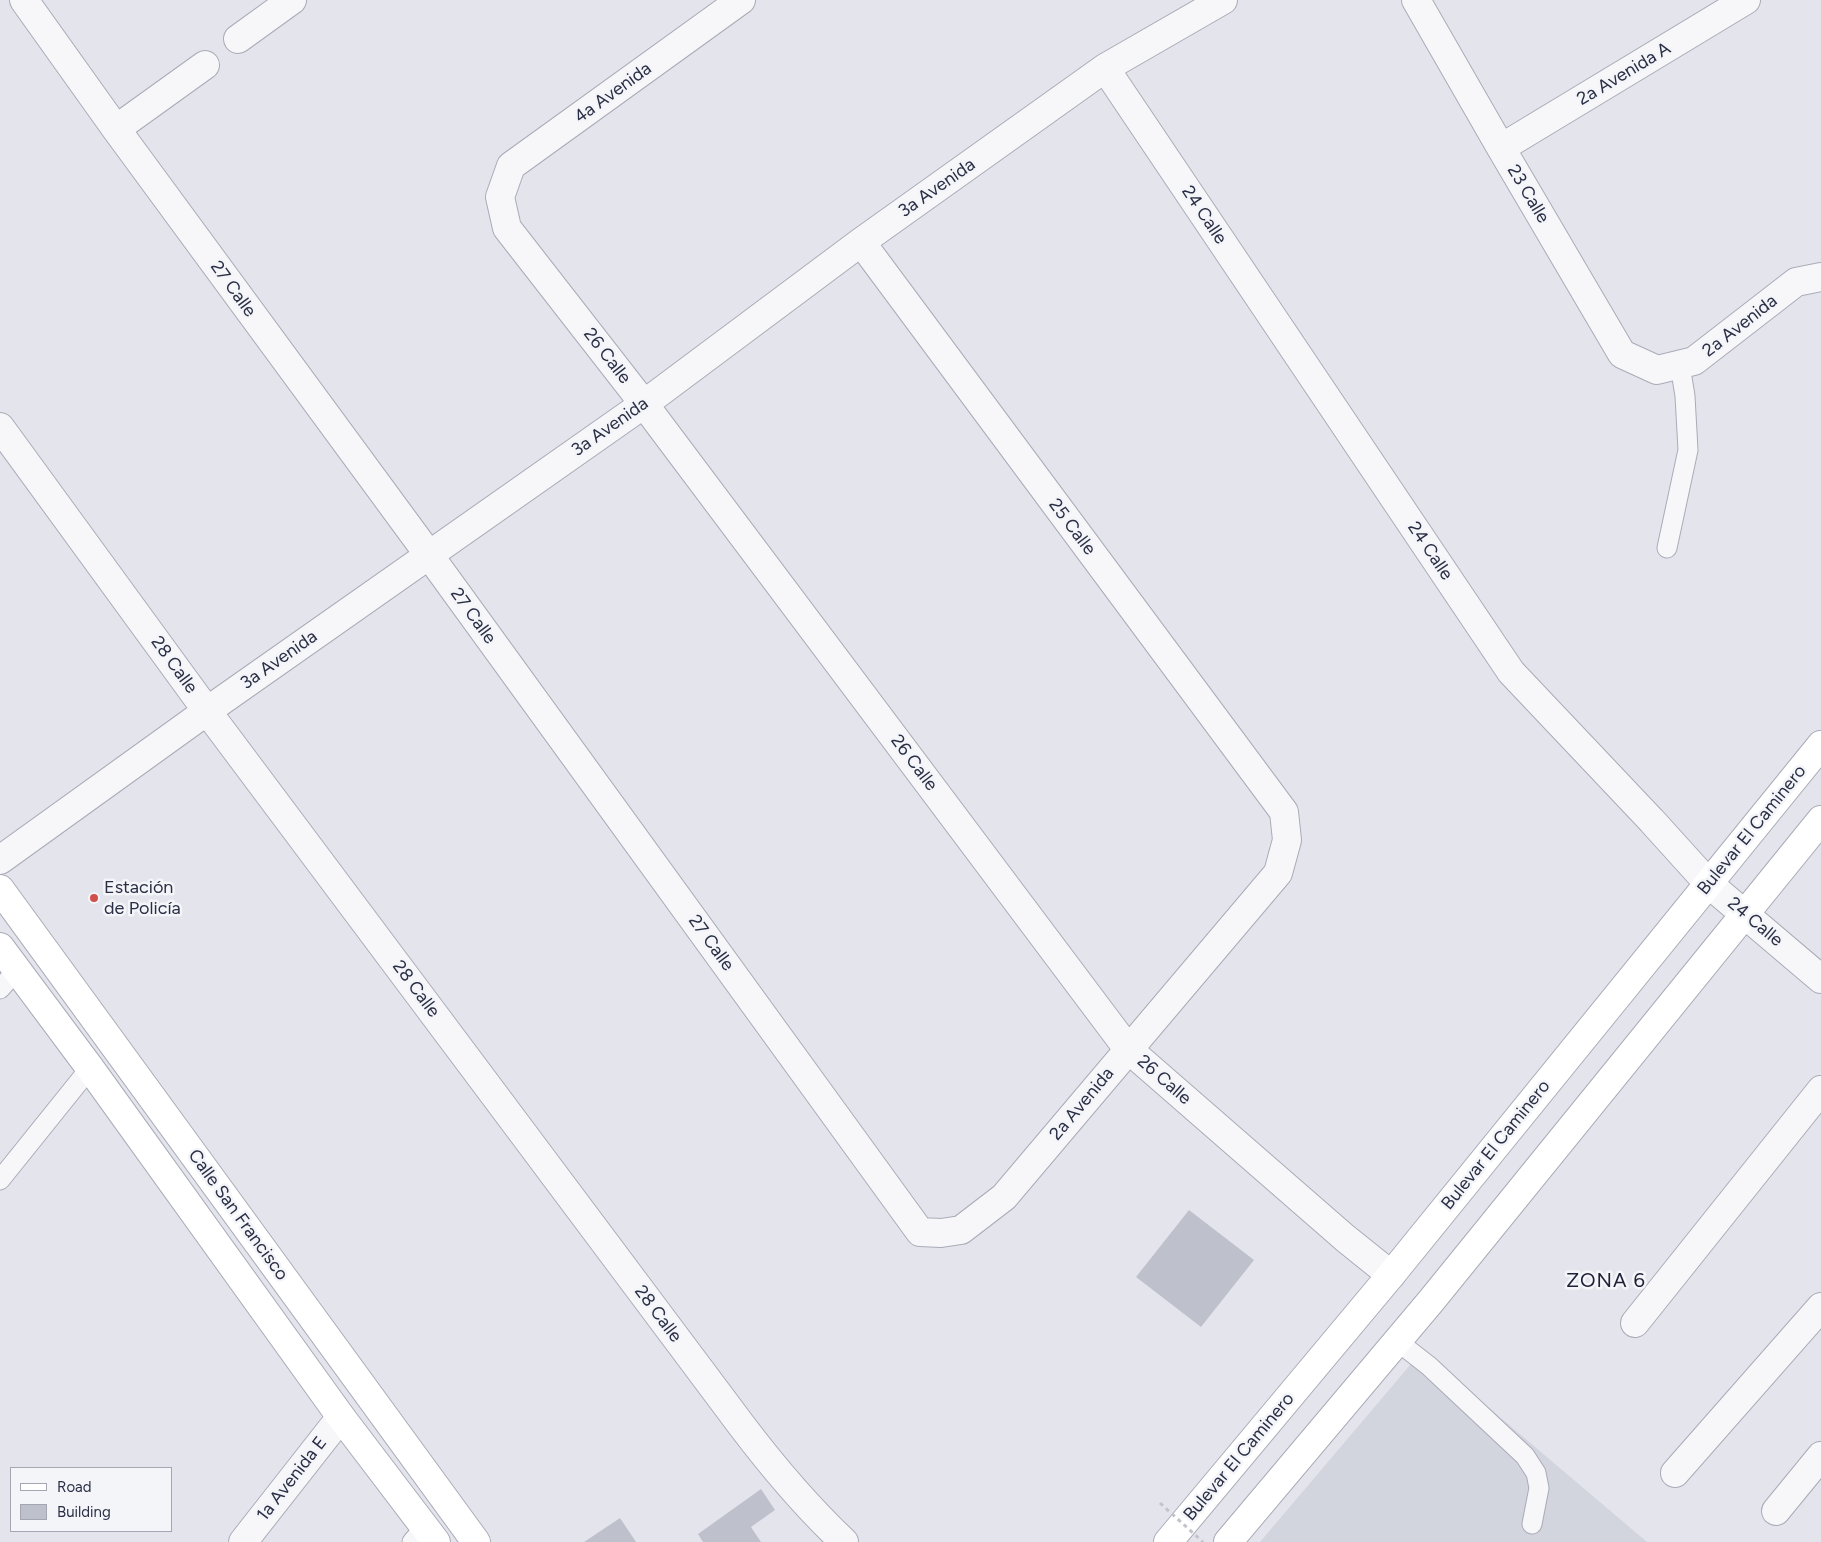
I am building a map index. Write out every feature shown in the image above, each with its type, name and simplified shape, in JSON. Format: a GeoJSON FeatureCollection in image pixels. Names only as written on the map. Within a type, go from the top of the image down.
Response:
{"type":"FeatureCollection","features":[{"type":"Feature","properties":{"kind":"main road","name":"Bulevar El Caminero"},"geometry":{"type":"LineString","coordinates":[[1168,1542],[1391,1275],[1821,745]]}},
{"type":"Feature","properties":{"kind":"main road"},"geometry":{"type":"LineString","coordinates":[[1228,1542],[1397,1341],[1821,820]]}},
{"type":"Feature","properties":{"kind":"main road","name":"Calle San Francisco"},"geometry":{"type":"LineString","coordinates":[[0,889],[476,1542]]}},
{"type":"Feature","properties":{"kind":"main road","name":"Calle San Francisco"},"geometry":{"type":"LineString","coordinates":[[0,947],[8,980],[90,1068],[341,1417],[424,1537]]}},
{"type":"Feature","properties":{"kind":"street","name":"27 Calle"},"geometry":{"type":"LineString","coordinates":[[24,0],[920,1232]]}},
{"type":"Feature","properties":{"kind":"street"},"geometry":{"type":"LineString","coordinates":[[238,39],[292,0]]}},
{"type":"Feature","properties":{"kind":"street","name":"4a Avenida"},"geometry":{"type":"LineString","coordinates":[[500,197],[511,166],[741,0]]}},
{"type":"Feature","properties":{"kind":"street","name":"3a Avenida"},"geometry":{"type":"LineString","coordinates":[[0,860],[207,711],[644,404],[861,242],[1106,68],[1224,0]]}},
{"type":"Feature","properties":{"kind":"street","name":"23 Calle"},"geometry":{"type":"LineString","coordinates":[[1416,0],[1622,354],[1669,368]]}},
{"type":"Feature","properties":{"kind":"street","name":"2a Avenida A"},"geometry":{"type":"LineString","coordinates":[[1501,148],[1746,0]]}},
{"type":"Feature","properties":{"kind":"street"},"geometry":{"type":"LineString","coordinates":[[116,129],[205,65]]}},
{"type":"Feature","properties":{"kind":"street","name":"24 Calle"},"geometry":{"type":"LineString","coordinates":[[1106,68],[1512,672],[1709,884],[1821,979]]}},
{"type":"Feature","properties":{"kind":"street","name":"26 Calle"},"geometry":{"type":"LineString","coordinates":[[500,197],[507,228],[644,404],[1128,1049],[1345,1238],[1391,1275]]}},
{"type":"Feature","properties":{"kind":"street","name":"25 Calle"},"geometry":{"type":"LineString","coordinates":[[861,242],[1284,812]]}},
{"type":"Feature","properties":{"kind":"street","name":"2a Avenida"},"geometry":{"type":"LineString","coordinates":[[1669,368],[1694,361],[1796,282],[1821,277]]}},
{"type":"Feature","properties":{"kind":"street","name":"28 Calle"},"geometry":{"type":"LineString","coordinates":[[0,426],[207,711],[765,1457],[815,1515],[844,1542]]}},
{"type":"Feature","properties":{"kind":"street","name":"2a Avenida"},"geometry":{"type":"LineString","coordinates":[[920,1232],[941,1233],[961,1230],[1004,1197],[1278,873],[1287,840],[1284,812]]}},
{"type":"Feature","properties":{"kind":"street"},"geometry":{"type":"LineString","coordinates":[[1635,1323],[1821,1090]]}},
{"type":"Feature","properties":{"kind":"street"},"geometry":{"type":"LineString","coordinates":[[1675,1473],[1821,1307]]}},
{"type":"Feature","properties":{"kind":"street","name":"1a Avenida E"},"geometry":{"type":"LineString","coordinates":[[243,1542],[341,1417]]}},
{"type":"Feature","properties":{"kind":"street"},"geometry":{"type":"LineString","coordinates":[[1776,1511],[1821,1456]]}},
{"type":"Feature","properties":{"kind":"lane"},"geometry":{"type":"LineString","coordinates":[[1667,548],[1688,450],[1685,396],[1669,368]]}},
{"type":"Feature","properties":{"kind":"lane"},"geometry":{"type":"LineString","coordinates":[[0,1180],[90,1068]]}},
{"type":"Feature","properties":{"kind":"lane"},"geometry":{"type":"LineString","coordinates":[[1397,1341],[1429,1366],[1525,1456],[1536,1473],[1539,1488],[1532,1524]]}},
{"type":"Feature","properties":{"kind":"path"},"geometry":{"type":"LineString","coordinates":[[1160,1503],[1203,1542]]}},
{"type":"Feature","properties":{"kind":"shaded area"},"geometry":{"type":"Polygon","coordinates":[[[1422,1351],[1647,1542],[1260,1542],[1422,1351]]]}},
{"type":"Feature","properties":{"kind":"building"},"geometry":{"type":"Polygon","coordinates":[[[1189,1210],[1254,1260],[1201,1327],[1136,1277],[1189,1210]]]}},
{"type":"Feature","properties":{"kind":"building"},"geometry":{"type":"Polygon","coordinates":[[[761,1489],[775,1510],[751,1527],[761,1542],[703,1542],[698,1534],[761,1489]]]}},
{"type":"Feature","properties":{"kind":"building"},"geometry":{"type":"Polygon","coordinates":[[[620,1518],[636,1542],[584,1542],[620,1518]]]}},
{"type":"Feature","properties":{"kind":"place","name":"Estación de Policía"},"geometry":{"type":"Point","coordinates":[94,898]}},
{"type":"Feature","properties":{"kind":"district","name":"ZONA 6"},"geometry":{"type":"Point","coordinates":[1606,1281]}}]}
